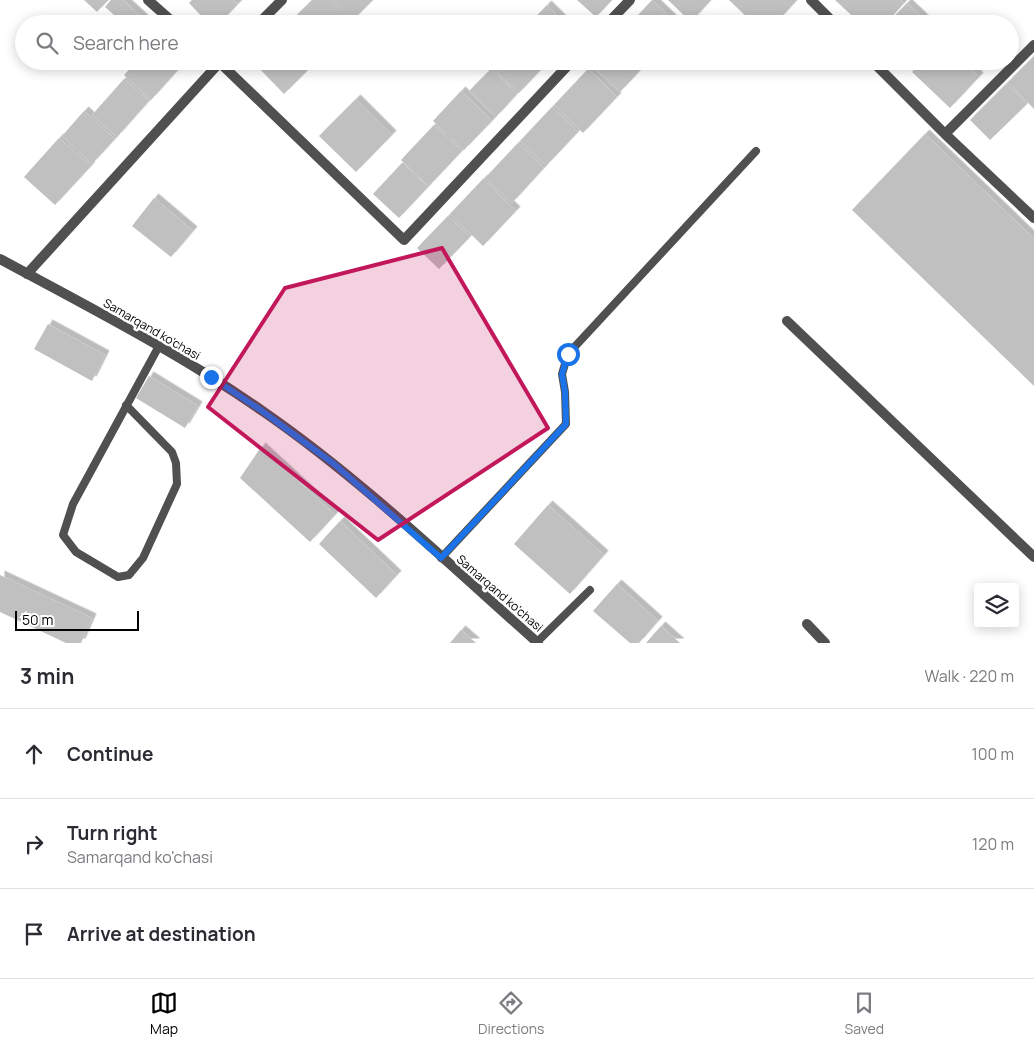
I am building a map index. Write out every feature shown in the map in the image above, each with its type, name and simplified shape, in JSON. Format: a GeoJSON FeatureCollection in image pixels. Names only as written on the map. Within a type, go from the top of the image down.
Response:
{"type":"FeatureCollection","features":[{"type":"Feature","properties":{"kind":"street"},"geometry":{"type":"LineString","coordinates":[[148,0],[165,15]]}},
{"type":"Feature","properties":{"kind":"street"},"geometry":{"type":"LineString","coordinates":[[267,15],[282,0]]}},
{"type":"Feature","properties":{"kind":"street"},"geometry":{"type":"LineString","coordinates":[[616,15],[630,0]]}},
{"type":"Feature","properties":{"kind":"street"},"geometry":{"type":"LineString","coordinates":[[812,0],[826,15]]}},
{"type":"Feature","properties":{"kind":"street"},"geometry":{"type":"LineString","coordinates":[[1019,60],[1034,45]]}},
{"type":"Feature","properties":{"kind":"street"},"geometry":{"type":"LineString","coordinates":[[27,274],[213,70]]}},
{"type":"Feature","properties":{"kind":"street"},"geometry":{"type":"LineString","coordinates":[[228,70],[404,240],[564,70]]}},
{"type":"Feature","properties":{"kind":"street"},"geometry":{"type":"LineString","coordinates":[[881,70],[945,134],[1034,218]]}},
{"type":"Feature","properties":{"kind":"street"},"geometry":{"type":"LineString","coordinates":[[945,134],[1009,70]]}},
{"type":"Feature","properties":{"kind":"street","name":"Samarqand ko'chasi"},"geometry":{"type":"LineString","coordinates":[[0,259],[159,346],[218,382],[287,428],[357,483],[537,643]]}},
{"type":"Feature","properties":{"kind":"street"},"geometry":{"type":"LineString","coordinates":[[787,321],[1034,557]]}},
{"type":"Feature","properties":{"kind":"street"},"geometry":{"type":"LineString","coordinates":[[807,624],[825,643]]}},
{"type":"Feature","properties":{"kind":"lane"},"geometry":{"type":"LineString","coordinates":[[441,558],[566,424],[565,392],[562,374],[568,354],[756,151]]}},
{"type":"Feature","properties":{"kind":"lane"},"geometry":{"type":"LineString","coordinates":[[126,405],[172,452],[176,463],[177,484],[143,558],[129,575],[118,577],[76,552],[62,535],[73,504],[126,405],[159,346]]}},
{"type":"Feature","properties":{"kind":"lane"},"geometry":{"type":"LineString","coordinates":[[537,643],[590,590]]}},
{"type":"Feature","properties":{"kind":"highlighted area"},"geometry":{"type":"Polygon","coordinates":[[[442,248],[548,428],[378,540],[208,407],[285,288],[442,248]]]}},
{"type":"Feature","properties":{"kind":"building"},"geometry":{"type":"Polygon","coordinates":[[[84,0],[108,0],[97,12],[84,0]]]}},
{"type":"Feature","properties":{"kind":"building"},"geometry":{"type":"Polygon","coordinates":[[[111,0],[123,0],[139,15],[114,15],[105,7],[111,0]]]}},
{"type":"Feature","properties":{"kind":"building"},"geometry":{"type":"Polygon","coordinates":[[[192,0],[233,0],[238,4],[228,15],[200,15],[189,3],[192,0]]]}},
{"type":"Feature","properties":{"kind":"building"},"geometry":{"type":"Polygon","coordinates":[[[312,0],[330,0],[345,15],[297,15],[312,0]]]}},
{"type":"Feature","properties":{"kind":"building"},"geometry":{"type":"Polygon","coordinates":[[[333,0],[373,0],[358,15],[348,15],[333,0]]]}},
{"type":"Feature","properties":{"kind":"building"},"geometry":{"type":"Polygon","coordinates":[[[577,0],[612,0],[598,15],[594,15],[577,0]]]}},
{"type":"Feature","properties":{"kind":"building"},"geometry":{"type":"Polygon","coordinates":[[[652,0],[668,15],[638,15],[652,0]]]}},
{"type":"Feature","properties":{"kind":"building"},"geometry":{"type":"Polygon","coordinates":[[[668,0],[711,0],[697,15],[684,15],[668,0]]]}},
{"type":"Feature","properties":{"kind":"building"},"geometry":{"type":"Polygon","coordinates":[[[729,0],[797,0],[783,15],[745,15],[729,0]]]}},
{"type":"Feature","properties":{"kind":"building"},"geometry":{"type":"Polygon","coordinates":[[[835,0],[901,0],[904,3],[893,15],[851,15],[835,0]]]}},
{"type":"Feature","properties":{"kind":"building"},"geometry":{"type":"Polygon","coordinates":[[[907,3],[920,15],[896,15],[907,3]]]}},
{"type":"Feature","properties":{"kind":"building"},"geometry":{"type":"Polygon","coordinates":[[[547,5],[557,15],[538,15],[547,5]]]}},
{"type":"Feature","properties":{"kind":"building"},"geometry":{"type":"Polygon","coordinates":[[[1034,56],[1034,109],[1008,82],[1034,56]]]}},
{"type":"Feature","properties":{"kind":"building"},"geometry":{"type":"Polygon","coordinates":[[[129,70],[178,70],[151,100],[124,75],[129,70]]]}},
{"type":"Feature","properties":{"kind":"building"},"geometry":{"type":"Polygon","coordinates":[[[261,70],[308,70],[284,94],[261,70]]]}},
{"type":"Feature","properties":{"kind":"building"},"geometry":{"type":"Polygon","coordinates":[[[492,70],[517,94],[496,117],[469,91],[492,70]]]}},
{"type":"Feature","properties":{"kind":"building"},"geometry":{"type":"Polygon","coordinates":[[[495,70],[541,70],[519,93],[495,70]]]}},
{"type":"Feature","properties":{"kind":"building"},"geometry":{"type":"Polygon","coordinates":[[[587,70],[617,97],[583,133],[554,105],[587,70]]]}},
{"type":"Feature","properties":{"kind":"building"},"geometry":{"type":"Polygon","coordinates":[[[596,70],[641,70],[620,92],[596,70]]]}},
{"type":"Feature","properties":{"kind":"building"},"geometry":{"type":"Polygon","coordinates":[[[914,70],[972,70],[979,77],[950,108],[912,72],[914,70]]]}},
{"type":"Feature","properties":{"kind":"building"},"geometry":{"type":"Polygon","coordinates":[[[124,79],[149,101],[117,137],[92,115],[124,79]]]}},
{"type":"Feature","properties":{"kind":"building"},"geometry":{"type":"Polygon","coordinates":[[[1006,84],[1027,104],[990,140],[970,120],[1006,84]]]}},
{"type":"Feature","properties":{"kind":"building"},"geometry":{"type":"Polygon","coordinates":[[[461,91],[492,121],[464,150],[433,121],[461,91]]]}},
{"type":"Feature","properties":{"kind":"building"},"geometry":{"type":"Polygon","coordinates":[[[356,99],[392,135],[356,172],[319,136],[356,99]]]}},
{"type":"Feature","properties":{"kind":"building"},"geometry":{"type":"Polygon","coordinates":[[[552,107],[578,132],[546,166],[520,141],[552,107]]]}},
{"type":"Feature","properties":{"kind":"building"},"geometry":{"type":"Polygon","coordinates":[[[84,111],[115,139],[92,164],[62,136],[84,111]]]}},
{"type":"Feature","properties":{"kind":"building"},"geometry":{"type":"Polygon","coordinates":[[[434,125],[462,151],[429,186],[401,160],[434,125]]]}},
{"type":"Feature","properties":{"kind":"building"},"geometry":{"type":"Polygon","coordinates":[[[925,134],[1034,239],[1034,386],[852,210],[925,134]]]}},
{"type":"Feature","properties":{"kind":"building"},"geometry":{"type":"Polygon","coordinates":[[[59,138],[91,166],[55,205],[24,177],[59,138]]]}},
{"type":"Feature","properties":{"kind":"building"},"geometry":{"type":"Polygon","coordinates":[[[518,143],[544,168],[512,203],[485,178],[518,143]]]}},
{"type":"Feature","properties":{"kind":"building"},"geometry":{"type":"Polygon","coordinates":[[[402,163],[428,187],[399,218],[373,194],[402,163]]]}},
{"type":"Feature","properties":{"kind":"building"},"geometry":{"type":"Polygon","coordinates":[[[483,179],[516,211],[483,246],[450,214],[483,179]]]}},
{"type":"Feature","properties":{"kind":"building"},"geometry":{"type":"Polygon","coordinates":[[[154,198],[193,231],[171,257],[132,226],[154,198]]]}},
{"type":"Feature","properties":{"kind":"building"},"geometry":{"type":"Polygon","coordinates":[[[448,216],[470,237],[439,269],[417,248],[448,216]]]}},
{"type":"Feature","properties":{"kind":"building"},"geometry":{"type":"Polygon","coordinates":[[[48,324],[105,355],[92,381],[34,349],[48,324]]]}},
{"type":"Feature","properties":{"kind":"building"},"geometry":{"type":"Polygon","coordinates":[[[149,376],[198,406],[185,428],[136,398],[149,376]]]}},
{"type":"Feature","properties":{"kind":"building"},"geometry":{"type":"Polygon","coordinates":[[[261,447],[335,515],[310,542],[240,478],[261,447]]]}},
{"type":"Feature","properties":{"kind":"building"},"geometry":{"type":"Polygon","coordinates":[[[548,505],[604,555],[570,594],[514,544],[548,505]]]}},
{"type":"Feature","properties":{"kind":"building"},"geometry":{"type":"Polygon","coordinates":[[[340,521],[397,575],[376,598],[319,544],[340,521]]]}},
{"type":"Feature","properties":{"kind":"building"},"geometry":{"type":"Polygon","coordinates":[[[0,575],[92,618],[81,643],[66,643],[0,612],[0,575]]]}},
{"type":"Feature","properties":{"kind":"building"},"geometry":{"type":"Polygon","coordinates":[[[617,584],[658,621],[639,643],[630,643],[593,611],[617,584]]]}},
{"type":"Feature","properties":{"kind":"building"},"geometry":{"type":"Polygon","coordinates":[[[661,626],[680,643],[646,643],[661,626]]]}},
{"type":"Feature","properties":{"kind":"building"},"geometry":{"type":"Polygon","coordinates":[[[461,630],[476,643],[450,643],[461,630]]]}},
{"type":"Feature","properties":{"kind":"route"},"geometry":{"type":"LineString","coordinates":[[211,377],[287,428],[334,464],[441,558],[566,424],[565,392],[562,374],[568,354]]}}]}
